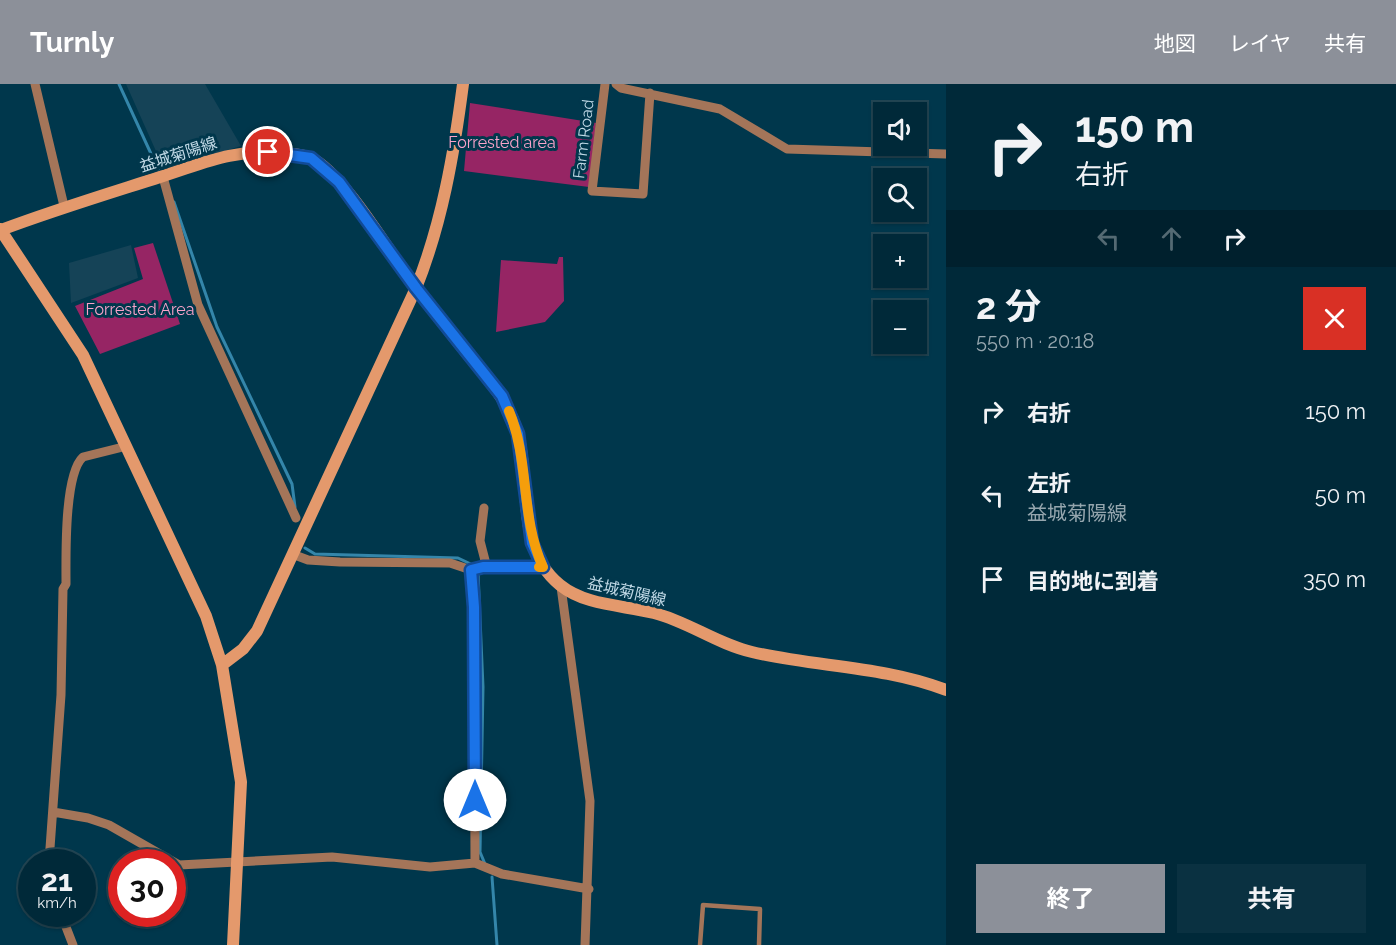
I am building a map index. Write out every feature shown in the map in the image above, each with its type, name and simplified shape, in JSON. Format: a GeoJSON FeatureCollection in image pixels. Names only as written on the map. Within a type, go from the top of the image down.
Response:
{"type":"FeatureCollection","features":[{"type":"Feature","properties":{"kind":"main road"},"geometry":{"type":"LineString","coordinates":[[222,664],[243,649],[257,631],[416,288],[433,245],[456,141],[463,84]]}},
{"type":"Feature","properties":{"kind":"main road","name":"益城菊陽線"},"geometry":{"type":"LineString","coordinates":[[233,945],[241,782],[222,664],[206,616],[83,355],[1,229],[64,206],[163,177],[209,159],[250,151],[287,153],[311,158],[339,182],[357,204],[416,288],[502,396],[518,434],[532,543],[543,567],[561,587],[580,597],[677,620],[725,645],[750,652],[815,665],[899,675],[946,690]]}},
{"type":"Feature","properties":{"kind":"street"},"geometry":{"type":"LineString","coordinates":[[35,84],[64,206]]}},
{"type":"Feature","properties":{"kind":"street","name":"Farm Road"},"geometry":{"type":"LineString","coordinates":[[605,84],[592,190],[643,194],[650,93]]}},
{"type":"Feature","properties":{"kind":"street"},"geometry":{"type":"LineString","coordinates":[[616,84],[621,88],[720,109],[787,149],[946,154]]}},
{"type":"Feature","properties":{"kind":"street"},"geometry":{"type":"LineString","coordinates":[[163,177],[198,305],[296,518]]}},
{"type":"Feature","properties":{"kind":"street"},"geometry":{"type":"LineString","coordinates":[[50,849],[61,695],[63,589],[66,584],[69,495],[76,466],[83,457],[127,446]]}},
{"type":"Feature","properties":{"kind":"street"},"geometry":{"type":"LineString","coordinates":[[484,508],[480,541],[487,568]]}},
{"type":"Feature","properties":{"kind":"street"},"geometry":{"type":"LineString","coordinates":[[292,554],[308,560],[450,563],[471,570],[543,567]]}},
{"type":"Feature","properties":{"kind":"street"},"geometry":{"type":"LineString","coordinates":[[471,570],[474,618],[475,863]]}},
{"type":"Feature","properties":{"kind":"street"},"geometry":{"type":"LineString","coordinates":[[561,587],[591,801],[585,945]]}},
{"type":"Feature","properties":{"kind":"street"},"geometry":{"type":"LineString","coordinates":[[53,812],[88,818],[109,825],[179,865],[238,860],[332,857],[430,867],[475,863],[502,874],[589,889]]}},
{"type":"Feature","properties":{"kind":"street"},"geometry":{"type":"LineString","coordinates":[[66,927],[73,945]]}},
{"type":"Feature","properties":{"kind":"lane"},"geometry":{"type":"LineString","coordinates":[[700,945],[703,905],[760,909],[759,945]]}},
{"type":"Feature","properties":{"kind":"shaded area"},"geometry":{"type":"Polygon","coordinates":[[[126,84],[205,84],[241,146],[164,169],[126,84]]]}},
{"type":"Feature","properties":{"kind":"shaded area"},"geometry":{"type":"Polygon","coordinates":[[[131,245],[138,278],[71,303],[69,263],[131,245]]]}},
{"type":"Feature","properties":{"kind":"green space","name":"Forrested area"},"geometry":{"type":"Polygon","coordinates":[[[470,103],[596,123],[589,187],[464,171],[470,103]]]}},
{"type":"Feature","properties":{"kind":"green space","name":"Forrested Area"},"geometry":{"type":"Polygon","coordinates":[[[153,243],[180,324],[100,354],[75,306],[143,279],[134,248],[153,243]]]}},
{"type":"Feature","properties":{"kind":"green space"},"geometry":{"type":"Polygon","coordinates":[[[559,257],[563,257],[564,301],[545,322],[496,332],[501,260],[557,264],[559,257]]]}},
{"type":"Feature","properties":{"kind":"waterway"},"geometry":{"type":"LineString","coordinates":[[119,84],[158,169]]}},
{"type":"Feature","properties":{"kind":"waterway"},"geometry":{"type":"LineString","coordinates":[[174,202],[217,327],[292,484],[295,507]]}},
{"type":"Feature","properties":{"kind":"waterway"},"geometry":{"type":"LineString","coordinates":[[305,548],[315,554],[458,558],[475,566]]}},
{"type":"Feature","properties":{"kind":"waterway"},"geometry":{"type":"LineString","coordinates":[[478,572],[483,687],[480,852],[485,864]]}},
{"type":"Feature","properties":{"kind":"waterway"},"geometry":{"type":"LineString","coordinates":[[492,877],[497,945]]}},
{"type":"Feature","properties":{"kind":"slow traffic"},"geometry":{"type":"LineString","coordinates":[[509,411],[518,434],[532,543],[543,567],[539,567]]}},
{"type":"Feature","properties":{"kind":"route"},"geometry":{"type":"LineString","coordinates":[[268,152],[311,158],[339,182],[416,288],[502,396],[518,434],[532,543],[543,567],[511,569],[483,567],[471,570],[474,607],[475,800]]}}]}
